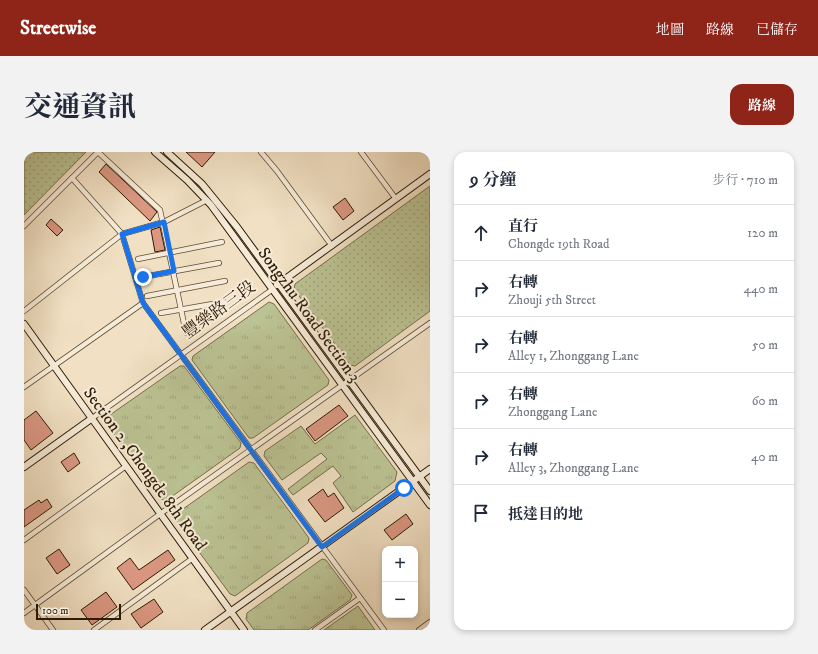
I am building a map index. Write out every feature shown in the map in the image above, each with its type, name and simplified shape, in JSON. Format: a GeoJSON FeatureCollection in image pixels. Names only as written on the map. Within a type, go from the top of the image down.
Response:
{"type":"FeatureCollection","features":[{"type":"Feature","properties":{"kind":"street"},"geometry":{"type":"LineString","coordinates":[[24,226],[98,152],[160,210],[164,222],[186,332],[197,328]]}},
{"type":"Feature","properties":{"kind":"street","name":"Songzhu Road Section 3"},"geometry":{"type":"LineString","coordinates":[[154,152],[172,166],[207,200],[430,505]]}},
{"type":"Feature","properties":{"kind":"street","name":"Songzhu Road Section 3"},"geometry":{"type":"LineString","coordinates":[[167,152],[210,192],[280,284],[430,491]]}},
{"type":"Feature","properties":{"kind":"street"},"geometry":{"type":"LineString","coordinates":[[261,152],[277,171],[332,246]]}},
{"type":"Feature","properties":{"kind":"street"},"geometry":{"type":"LineString","coordinates":[[361,152],[396,199]]}},
{"type":"Feature","properties":{"kind":"street","name":"豐樂路三段"},"geometry":{"type":"LineString","coordinates":[[24,467],[280,284],[430,174]]}},
{"type":"Feature","properties":{"kind":"street"},"geometry":{"type":"LineString","coordinates":[[72,178],[122,234],[143,303],[384,630]]}},
{"type":"Feature","properties":{"kind":"street"},"geometry":{"type":"LineString","coordinates":[[24,311],[122,234],[164,222],[207,200]]}},
{"type":"Feature","properties":{"kind":"street"},"geometry":{"type":"LineString","coordinates":[[138,258],[222,242]]}},
{"type":"Feature","properties":{"kind":"street"},"geometry":{"type":"LineString","coordinates":[[143,277],[219,263]]}},
{"type":"Feature","properties":{"kind":"street"},"geometry":{"type":"LineString","coordinates":[[148,296],[225,281]]}},
{"type":"Feature","properties":{"kind":"street"},"geometry":{"type":"LineString","coordinates":[[161,314],[224,302]]}},
{"type":"Feature","properties":{"kind":"street"},"geometry":{"type":"LineString","coordinates":[[24,387],[143,303]]}},
{"type":"Feature","properties":{"kind":"street"},"geometry":{"type":"LineString","coordinates":[[24,613],[161,513],[343,386],[430,323]]}},
{"type":"Feature","properties":{"kind":"street","name":"Section 2 ,Chongde 8th Road"},"geometry":{"type":"LineString","coordinates":[[24,324],[244,630]]}},
{"type":"Feature","properties":{"kind":"street"},"geometry":{"type":"LineString","coordinates":[[24,540],[126,466]]}},
{"type":"Feature","properties":{"kind":"street"},"geometry":{"type":"LineString","coordinates":[[205,630],[430,469]]}},
{"type":"Feature","properties":{"kind":"street"},"geometry":{"type":"LineString","coordinates":[[94,630],[193,558]]}},
{"type":"Feature","properties":{"kind":"street"},"geometry":{"type":"LineString","coordinates":[[24,590],[54,630]]}},
{"type":"Feature","properties":{"kind":"street"},"geometry":{"type":"LineString","coordinates":[[315,630],[360,598]]}},
{"type":"Feature","properties":{"kind":"street"},"geometry":{"type":"LineString","coordinates":[[419,630],[430,622]]}},
{"type":"Feature","properties":{"kind":"green space"},"geometry":{"type":"Polygon","coordinates":[[[24,152],[86,152],[24,215],[24,152]]]}},
{"type":"Feature","properties":{"kind":"green space"},"geometry":{"type":"Polygon","coordinates":[[[430,186],[430,311],[355,366],[350,365],[294,289],[295,284],[430,186]]]}},
{"type":"Feature","properties":{"kind":"green space"},"geometry":{"type":"Polygon","coordinates":[[[269,302],[274,304],[329,380],[328,385],[253,438],[249,438],[192,360],[193,356],[269,302]]]}},
{"type":"Feature","properties":{"kind":"green space"},"geometry":{"type":"Polygon","coordinates":[[[180,366],[184,366],[241,443],[240,448],[167,500],[161,499],[106,423],[107,417],[180,366]]]}},
{"type":"Feature","properties":{"kind":"green space"},"geometry":{"type":"Polygon","coordinates":[[[355,415],[397,472],[395,481],[353,512],[333,483],[341,476],[333,466],[293,495],[288,489],[327,459],[321,453],[282,480],[264,456],[265,451],[301,426],[315,444],[355,415]]]}},
{"type":"Feature","properties":{"kind":"green space"},"geometry":{"type":"Polygon","coordinates":[[[249,462],[254,463],[309,538],[308,543],[235,596],[230,594],[175,519],[176,514],[249,462]]]}},
{"type":"Feature","properties":{"kind":"green space"},"geometry":{"type":"Polygon","coordinates":[[[322,559],[326,560],[352,595],[350,600],[308,630],[254,630],[246,619],[247,613],[322,559]]]}},
{"type":"Feature","properties":{"kind":"green space"},"geometry":{"type":"Polygon","coordinates":[[[358,606],[375,630],[324,630],[358,606]]]}},
{"type":"Feature","properties":{"kind":"building"},"geometry":{"type":"Polygon","coordinates":[[[186,152],[215,152],[202,167],[186,152]]]}},
{"type":"Feature","properties":{"kind":"building"},"geometry":{"type":"Polygon","coordinates":[[[106,164],[157,212],[150,221],[99,172],[106,164]]]}},
{"type":"Feature","properties":{"kind":"building"},"geometry":{"type":"Polygon","coordinates":[[[345,198],[354,211],[343,220],[333,207],[345,198]]]}},
{"type":"Feature","properties":{"kind":"building"},"geometry":{"type":"Polygon","coordinates":[[[51,219],[63,230],[57,236],[46,225],[51,219]]]}},
{"type":"Feature","properties":{"kind":"building"},"geometry":{"type":"Polygon","coordinates":[[[160,227],[165,250],[155,252],[151,230],[160,227]]]}},
{"type":"Feature","properties":{"kind":"building"},"geometry":{"type":"Polygon","coordinates":[[[339,405],[348,416],[315,441],[306,429],[339,405]]]}},
{"type":"Feature","properties":{"kind":"building"},"geometry":{"type":"Polygon","coordinates":[[[36,411],[53,433],[31,450],[24,440],[24,420],[36,411]]]}},
{"type":"Feature","properties":{"kind":"building"},"geometry":{"type":"Polygon","coordinates":[[[74,453],[80,463],[68,472],[61,462],[74,453]]]}},
{"type":"Feature","properties":{"kind":"building"},"geometry":{"type":"Polygon","coordinates":[[[323,489],[328,497],[334,493],[344,508],[325,522],[308,500],[323,489]]]}},
{"type":"Feature","properties":{"kind":"building"},"geometry":{"type":"Polygon","coordinates":[[[47,499],[52,507],[24,527],[24,510],[39,500],[41,503],[47,499]]]}},
{"type":"Feature","properties":{"kind":"building"},"geometry":{"type":"Polygon","coordinates":[[[406,514],[413,524],[392,540],[384,530],[406,514]]]}},
{"type":"Feature","properties":{"kind":"building"},"geometry":{"type":"Polygon","coordinates":[[[59,549],[70,565],[57,574],[46,558],[59,549]]]}},
{"type":"Feature","properties":{"kind":"building"},"geometry":{"type":"Polygon","coordinates":[[[168,550],[175,560],[133,590],[117,568],[130,558],[139,570],[168,550]]]}},
{"type":"Feature","properties":{"kind":"building"},"geometry":{"type":"Polygon","coordinates":[[[106,592],[117,607],[92,625],[81,610],[106,592]]]}},
{"type":"Feature","properties":{"kind":"building"},"geometry":{"type":"Polygon","coordinates":[[[154,599],[163,612],[141,628],[131,614],[154,599]]]}},
{"type":"Feature","properties":{"kind":"route"},"geometry":{"type":"LineString","coordinates":[[143,277],[174,271],[164,222],[122,234],[143,303],[177,347],[322,547],[404,488]]}}]}
